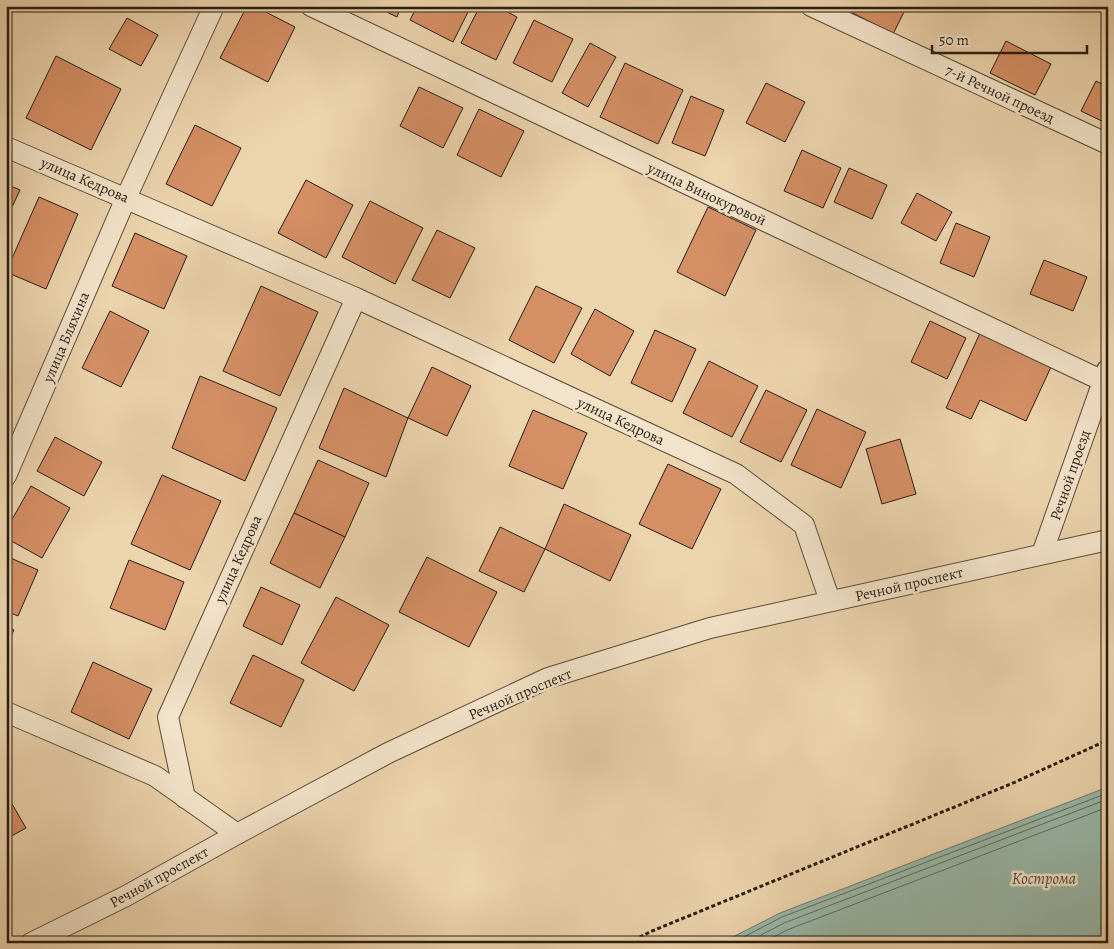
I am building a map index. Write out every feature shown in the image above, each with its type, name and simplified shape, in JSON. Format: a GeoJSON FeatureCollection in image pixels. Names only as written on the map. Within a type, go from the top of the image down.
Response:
{"type":"FeatureCollection","features":[{"type":"Feature","properties":{"kind":"street","name":"улица Бляхина"},"geometry":{"type":"LineString","coordinates":[[6,476],[126,198],[214,6]]}},
{"type":"Feature","properties":{"kind":"street","name":"улица Винокуровой"},"geometry":{"type":"LineString","coordinates":[[311,6],[1105,374]]}},
{"type":"Feature","properties":{"kind":"street","name":"7-й Речной проезд"},"geometry":{"type":"LineString","coordinates":[[811,6],[1108,144]]}},
{"type":"Feature","properties":{"kind":"street","name":"улица Кедрова"},"geometry":{"type":"LineString","coordinates":[[6,146],[356,298],[736,474],[804,525],[830,601]]}},
{"type":"Feature","properties":{"kind":"street","name":"улица Кедрова"},"geometry":{"type":"LineString","coordinates":[[185,798],[168,717],[356,298]]}},
{"type":"Feature","properties":{"kind":"street","name":"Речной проезд"},"geometry":{"type":"LineString","coordinates":[[1042,554],[1105,374]]}},
{"type":"Feature","properties":{"kind":"street","name":"Речной проспект"},"geometry":{"type":"LineString","coordinates":[[31,943],[126,896],[237,834],[388,754],[548,678],[710,628],[1108,540]]}},
{"type":"Feature","properties":{"kind":"street"},"geometry":{"type":"LineString","coordinates":[[6,712],[155,776],[237,834]]}},
{"type":"Feature","properties":{"kind":"path"},"geometry":{"type":"LineString","coordinates":[[628,943],[1013,783],[1108,740]]}},
{"type":"Feature","properties":{"kind":"water","name":"Кострома"},"geometry":{"type":"Polygon","coordinates":[[[1108,787],[1108,943],[721,943],[780,913],[1108,787]]]}},
{"type":"Feature","properties":{"kind":"building"},"geometry":{"type":"Polygon","coordinates":[[[161,6],[173,6],[170,11],[161,6]]]}},
{"type":"Feature","properties":{"kind":"building"},"geometry":{"type":"Polygon","coordinates":[[[247,6],[254,6],[295,27],[268,82],[220,58],[247,6]]]}},
{"type":"Feature","properties":{"kind":"building"},"geometry":{"type":"Polygon","coordinates":[[[374,6],[401,6],[397,17],[374,6]]]}},
{"type":"Feature","properties":{"kind":"building"},"geometry":{"type":"Polygon","coordinates":[[[417,6],[471,6],[453,42],[410,20],[417,6]]]}},
{"type":"Feature","properties":{"kind":"building"},"geometry":{"type":"Polygon","coordinates":[[[480,6],[496,6],[517,17],[496,60],[461,43],[480,6]]]}},
{"type":"Feature","properties":{"kind":"building"},"geometry":{"type":"Polygon","coordinates":[[[852,6],[907,6],[893,34],[849,11],[852,6]]]}},
{"type":"Feature","properties":{"kind":"building"},"geometry":{"type":"Polygon","coordinates":[[[127,18],[158,35],[141,66],[109,49],[127,18]]]}},
{"type":"Feature","properties":{"kind":"building"},"geometry":{"type":"Polygon","coordinates":[[[534,20],[573,39],[552,82],[513,63],[534,20]]]}},
{"type":"Feature","properties":{"kind":"building"},"geometry":{"type":"Polygon","coordinates":[[[1006,41],[1051,64],[1035,95],[990,73],[1006,41]]]}},
{"type":"Feature","properties":{"kind":"building"},"geometry":{"type":"Polygon","coordinates":[[[590,43],[616,57],[588,107],[562,93],[590,43]]]}},
{"type":"Feature","properties":{"kind":"building"},"geometry":{"type":"Polygon","coordinates":[[[56,56],[121,89],[91,150],[26,118],[56,56]]]}},
{"type":"Feature","properties":{"kind":"building"},"geometry":{"type":"Polygon","coordinates":[[[625,63],[683,90],[658,144],[600,117],[625,63]]]}},
{"type":"Feature","properties":{"kind":"building"},"geometry":{"type":"Polygon","coordinates":[[[1096,81],[1108,87],[1108,124],[1081,111],[1096,81]]]}},
{"type":"Feature","properties":{"kind":"building"},"geometry":{"type":"Polygon","coordinates":[[[766,83],[805,102],[785,142],[746,123],[766,83]]]}},
{"type":"Feature","properties":{"kind":"building"},"geometry":{"type":"Polygon","coordinates":[[[419,87],[463,108],[443,148],[400,126],[419,87]]]}},
{"type":"Feature","properties":{"kind":"building"},"geometry":{"type":"Polygon","coordinates":[[[691,96],[724,110],[705,156],[672,143],[691,96]]]}},
{"type":"Feature","properties":{"kind":"building"},"geometry":{"type":"Polygon","coordinates":[[[479,109],[524,131],[501,177],[457,155],[479,109]]]}},
{"type":"Feature","properties":{"kind":"building"},"geometry":{"type":"Polygon","coordinates":[[[195,125],[241,148],[212,206],[166,184],[195,125]]]}},
{"type":"Feature","properties":{"kind":"building"},"geometry":{"type":"Polygon","coordinates":[[[802,150],[841,168],[823,208],[784,191],[802,150]]]}},
{"type":"Feature","properties":{"kind":"building"},"geometry":{"type":"Polygon","coordinates":[[[849,168],[887,185],[872,219],[834,202],[849,168]]]}},
{"type":"Feature","properties":{"kind":"building"},"geometry":{"type":"Polygon","coordinates":[[[306,180],[353,205],[326,258],[278,233],[306,180]]]}},
{"type":"Feature","properties":{"kind":"building"},"geometry":{"type":"Polygon","coordinates":[[[6,184],[20,190],[6,220],[6,184]]]}},
{"type":"Feature","properties":{"kind":"building"},"geometry":{"type":"Polygon","coordinates":[[[917,193],[952,212],[936,241],[901,223],[917,193]]]}},
{"type":"Feature","properties":{"kind":"building"},"geometry":{"type":"Polygon","coordinates":[[[39,197],[78,214],[46,289],[6,272],[39,197]]]}},
{"type":"Feature","properties":{"kind":"building"},"geometry":{"type":"Polygon","coordinates":[[[370,201],[423,228],[395,284],[342,257],[370,201]]]}},
{"type":"Feature","properties":{"kind":"building"},"geometry":{"type":"Polygon","coordinates":[[[708,207],[756,230],[725,296],[677,272],[708,207]]]}},
{"type":"Feature","properties":{"kind":"building"},"geometry":{"type":"Polygon","coordinates":[[[956,223],[990,237],[974,277],[940,263],[956,223]]]}},
{"type":"Feature","properties":{"kind":"building"},"geometry":{"type":"Polygon","coordinates":[[[437,230],[475,248],[450,298],[412,280],[437,230]]]}},
{"type":"Feature","properties":{"kind":"building"},"geometry":{"type":"Polygon","coordinates":[[[135,233],[187,256],[164,309],[112,286],[135,233]]]}},
{"type":"Feature","properties":{"kind":"building"},"geometry":{"type":"Polygon","coordinates":[[[1044,260],[1087,277],[1073,311],[1030,294],[1044,260]]]}},
{"type":"Feature","properties":{"kind":"building"},"geometry":{"type":"Polygon","coordinates":[[[261,286],[318,312],[280,396],[223,371],[261,286]]]}},
{"type":"Feature","properties":{"kind":"building"},"geometry":{"type":"Polygon","coordinates":[[[536,286],[582,308],[554,363],[509,340],[536,286]]]}},
{"type":"Feature","properties":{"kind":"building"},"geometry":{"type":"Polygon","coordinates":[[[595,309],[634,331],[610,376],[571,354],[595,309]]]}},
{"type":"Feature","properties":{"kind":"building"},"geometry":{"type":"Polygon","coordinates":[[[110,311],[149,331],[121,387],[82,368],[110,311]]]}},
{"type":"Feature","properties":{"kind":"building"},"geometry":{"type":"Polygon","coordinates":[[[930,321],[966,338],[947,379],[911,362],[930,321]]]}},
{"type":"Feature","properties":{"kind":"building"},"geometry":{"type":"Polygon","coordinates":[[[655,330],[696,349],[672,402],[631,383],[655,330]]]}},
{"type":"Feature","properties":{"kind":"building"},"geometry":{"type":"Polygon","coordinates":[[[980,333],[1051,367],[1026,421],[980,400],[971,419],[946,408],[980,333]]]}},
{"type":"Feature","properties":{"kind":"building"},"geometry":{"type":"Polygon","coordinates":[[[709,361],[758,386],[732,437],[683,413],[709,361]]]}},
{"type":"Feature","properties":{"kind":"building"},"geometry":{"type":"Polygon","coordinates":[[[6,365],[11,368],[6,377],[6,365]]]}},
{"type":"Feature","properties":{"kind":"building"},"geometry":{"type":"Polygon","coordinates":[[[432,367],[471,386],[447,436],[408,418],[432,367]]]}},
{"type":"Feature","properties":{"kind":"building"},"geometry":{"type":"Polygon","coordinates":[[[200,376],[277,408],[245,481],[172,448],[200,376]]]}},
{"type":"Feature","properties":{"kind":"building"},"geometry":{"type":"Polygon","coordinates":[[[344,388],[408,418],[386,477],[319,448],[344,388]]]}},
{"type":"Feature","properties":{"kind":"building"},"geometry":{"type":"Polygon","coordinates":[[[766,390],[807,410],[781,462],[740,442],[766,390]]]}},
{"type":"Feature","properties":{"kind":"building"},"geometry":{"type":"Polygon","coordinates":[[[817,409],[866,432],[841,488],[791,465],[817,409]]]}},
{"type":"Feature","properties":{"kind":"building"},"geometry":{"type":"Polygon","coordinates":[[[533,410],[587,433],[563,489],[509,466],[533,410]]]}},
{"type":"Feature","properties":{"kind":"building"},"geometry":{"type":"Polygon","coordinates":[[[55,437],[102,462],[84,496],[37,471],[55,437]]]}},
{"type":"Feature","properties":{"kind":"building"},"geometry":{"type":"Polygon","coordinates":[[[900,439],[916,494],[882,504],[866,449],[900,439]]]}},
{"type":"Feature","properties":{"kind":"building"},"geometry":{"type":"Polygon","coordinates":[[[318,460],[369,483],[345,537],[294,513],[318,460]]]}},
{"type":"Feature","properties":{"kind":"building"},"geometry":{"type":"Polygon","coordinates":[[[668,464],[721,489],[692,549],[639,524],[668,464]]]}},
{"type":"Feature","properties":{"kind":"building"},"geometry":{"type":"Polygon","coordinates":[[[162,475],[221,501],[190,570],[131,544],[162,475]]]}},
{"type":"Feature","properties":{"kind":"building"},"geometry":{"type":"Polygon","coordinates":[[[31,486],[70,508],[42,558],[6,538],[6,530],[31,486]]]}},
{"type":"Feature","properties":{"kind":"building"},"geometry":{"type":"Polygon","coordinates":[[[564,504],[631,535],[610,581],[545,549],[564,504]]]}},
{"type":"Feature","properties":{"kind":"building"},"geometry":{"type":"Polygon","coordinates":[[[294,513],[345,537],[320,588],[270,563],[294,513]]]}},
{"type":"Feature","properties":{"kind":"building"},"geometry":{"type":"Polygon","coordinates":[[[500,527],[545,549],[524,592],[479,571],[500,527]]]}},
{"type":"Feature","properties":{"kind":"building"},"geometry":{"type":"Polygon","coordinates":[[[6,556],[38,570],[18,616],[6,611],[6,556]]]}},
{"type":"Feature","properties":{"kind":"building"},"geometry":{"type":"Polygon","coordinates":[[[427,557],[497,592],[469,647],[399,612],[427,557]]]}},
{"type":"Feature","properties":{"kind":"building"},"geometry":{"type":"Polygon","coordinates":[[[129,560],[184,582],[165,630],[110,608],[129,560]]]}},
{"type":"Feature","properties":{"kind":"building"},"geometry":{"type":"Polygon","coordinates":[[[261,587],[300,605],[282,645],[243,626],[261,587]]]}},
{"type":"Feature","properties":{"kind":"building"},"geometry":{"type":"Polygon","coordinates":[[[336,597],[389,625],[354,691],[301,663],[336,597]]]}},
{"type":"Feature","properties":{"kind":"building"},"geometry":{"type":"Polygon","coordinates":[[[6,627],[14,630],[6,646],[6,627]]]}},
{"type":"Feature","properties":{"kind":"building"},"geometry":{"type":"Polygon","coordinates":[[[253,655],[304,680],[281,727],[230,703],[253,655]]]}},
{"type":"Feature","properties":{"kind":"building"},"geometry":{"type":"Polygon","coordinates":[[[93,662],[152,689],[129,739],[71,712],[93,662]]]}},
{"type":"Feature","properties":{"kind":"building"},"geometry":{"type":"Polygon","coordinates":[[[8,797],[26,828],[6,839],[6,798],[8,797]]]}}]}
